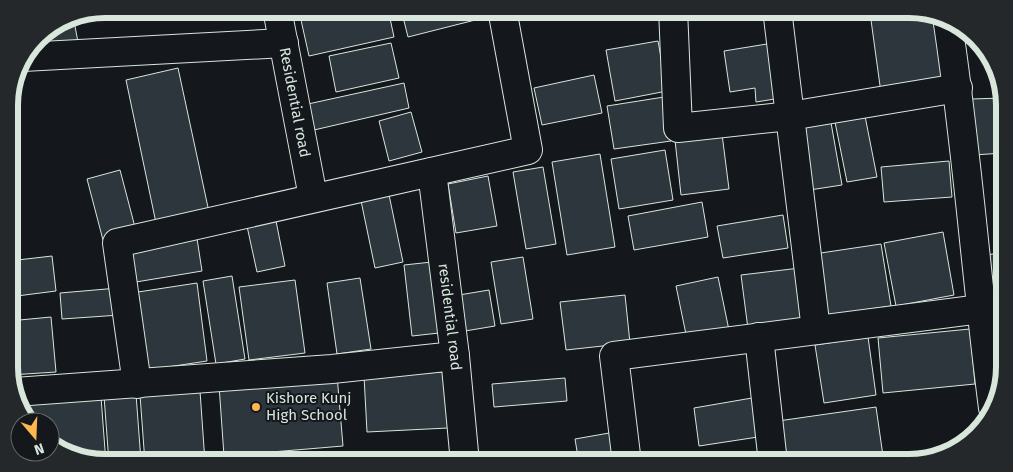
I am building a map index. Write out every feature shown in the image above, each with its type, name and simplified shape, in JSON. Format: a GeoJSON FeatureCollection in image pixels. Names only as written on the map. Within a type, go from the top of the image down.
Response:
{"type":"FeatureCollection","features":[{"type":"Feature","properties":{"kind":"street","name":"Residential road"},"geometry":{"type":"LineString","coordinates":[[279,18],[313,197]]}},
{"type":"Feature","properties":{"kind":"street"},"geometry":{"type":"LineString","coordinates":[[137,384],[117,243],[313,197],[528,150],[504,18]]}},
{"type":"Feature","properties":{"kind":"street"},"geometry":{"type":"LineString","coordinates":[[673,18],[678,128],[790,116],[958,88]]}},
{"type":"Feature","properties":{"kind":"street"},"geometry":{"type":"LineString","coordinates":[[778,18],[816,330]]}},
{"type":"Feature","properties":{"kind":"street"},"geometry":{"type":"LineString","coordinates":[[949,27],[992,308],[993,388]]}},
{"type":"Feature","properties":{"kind":"street"},"geometry":{"type":"LineString","coordinates":[[33,56],[284,43]]}},
{"type":"Feature","properties":{"kind":"street","name":"residential road"},"geometry":{"type":"LineString","coordinates":[[432,172],[455,356],[464,454]]}},
{"type":"Feature","properties":{"kind":"street"},"geometry":{"type":"LineString","coordinates":[[626,454],[614,356],[992,308]]}},
{"type":"Feature","properties":{"kind":"street"},"geometry":{"type":"LineString","coordinates":[[759,337],[772,454]]}},
{"type":"Feature","properties":{"kind":"street"},"geometry":{"type":"LineString","coordinates":[[21,392],[332,369],[455,356]]}},
{"type":"Feature","properties":{"kind":"building"},"geometry":{"type":"Polygon","coordinates":[[[301,18],[390,18],[394,37],[309,56],[301,18]]]}},
{"type":"Feature","properties":{"kind":"building"},"geometry":{"type":"Polygon","coordinates":[[[403,18],[483,18],[408,37],[403,18]]]}},
{"type":"Feature","properties":{"kind":"building"},"geometry":{"type":"Polygon","coordinates":[[[908,18],[935,22],[944,85],[881,93],[871,20],[908,18]]]}},
{"type":"Feature","properties":{"kind":"building"},"geometry":{"type":"Polygon","coordinates":[[[74,23],[78,42],[40,50],[39,48],[47,39],[61,29],[74,23]]]}},
{"type":"Feature","properties":{"kind":"building"},"geometry":{"type":"Polygon","coordinates":[[[658,41],[667,91],[615,101],[606,50],[658,41]]]}},
{"type":"Feature","properties":{"kind":"building"},"geometry":{"type":"Polygon","coordinates":[[[391,43],[399,78],[336,92],[329,56],[391,43]]]}},
{"type":"Feature","properties":{"kind":"building"},"geometry":{"type":"Polygon","coordinates":[[[773,43],[781,98],[756,102],[755,88],[730,92],[724,51],[773,43]]]}},
{"type":"Feature","properties":{"kind":"building"},"geometry":{"type":"Polygon","coordinates":[[[178,68],[209,212],[156,223],[126,80],[178,68]]]}},
{"type":"Feature","properties":{"kind":"building"},"geometry":{"type":"Polygon","coordinates":[[[594,75],[602,113],[542,125],[534,88],[594,75]]]}},
{"type":"Feature","properties":{"kind":"building"},"geometry":{"type":"Polygon","coordinates":[[[404,83],[409,108],[314,130],[308,104],[404,83]]]}},
{"type":"Feature","properties":{"kind":"building"},"geometry":{"type":"Polygon","coordinates":[[[664,97],[671,141],[614,149],[607,106],[664,97]]]}},
{"type":"Feature","properties":{"kind":"building"},"geometry":{"type":"Polygon","coordinates":[[[995,98],[996,154],[973,155],[971,99],[995,98]]]}},
{"type":"Feature","properties":{"kind":"building"},"geometry":{"type":"Polygon","coordinates":[[[411,112],[422,152],[389,161],[379,121],[411,112]]]}},
{"type":"Feature","properties":{"kind":"building"},"geometry":{"type":"Polygon","coordinates":[[[865,116],[877,177],[847,182],[835,122],[865,116]]]}},
{"type":"Feature","properties":{"kind":"building"},"geometry":{"type":"Polygon","coordinates":[[[830,117],[842,185],[803,191],[792,123],[830,117]]]}},
{"type":"Feature","properties":{"kind":"building"},"geometry":{"type":"Polygon","coordinates":[[[722,134],[729,189],[681,195],[675,140],[722,134]]]}},
{"type":"Feature","properties":{"kind":"building"},"geometry":{"type":"Polygon","coordinates":[[[665,150],[673,200],[619,209],[611,159],[665,150]]]}},
{"type":"Feature","properties":{"kind":"building"},"geometry":{"type":"Polygon","coordinates":[[[600,154],[615,247],[567,255],[552,162],[600,154]]]}},
{"type":"Feature","properties":{"kind":"building"},"geometry":{"type":"Polygon","coordinates":[[[949,161],[952,197],[884,202],[881,167],[949,161]]]}},
{"type":"Feature","properties":{"kind":"building"},"geometry":{"type":"Polygon","coordinates":[[[543,167],[556,244],[526,249],[513,172],[543,167]]]}},
{"type":"Feature","properties":{"kind":"building"},"geometry":{"type":"Polygon","coordinates":[[[120,170],[136,231],[103,240],[87,179],[120,170]]]}},
{"type":"Feature","properties":{"kind":"building"},"geometry":{"type":"Polygon","coordinates":[[[488,176],[497,226],[456,233],[448,184],[488,176]]]}},
{"type":"Feature","properties":{"kind":"building"},"geometry":{"type":"Polygon","coordinates":[[[388,190],[403,262],[375,268],[360,196],[388,190]]]}},
{"type":"Feature","properties":{"kind":"building"},"geometry":{"type":"Polygon","coordinates":[[[702,202],[708,237],[634,250],[628,216],[702,202]]]}},
{"type":"Feature","properties":{"kind":"building"},"geometry":{"type":"Polygon","coordinates":[[[274,211],[285,266],[257,272],[245,217],[274,211]]]}},
{"type":"Feature","properties":{"kind":"building"},"geometry":{"type":"Polygon","coordinates":[[[783,215],[788,248],[723,258],[717,226],[783,215]]]}},
{"type":"Feature","properties":{"kind":"building"},"geometry":{"type":"Polygon","coordinates":[[[196,232],[202,271],[136,282],[130,243],[196,232]]]}},
{"type":"Feature","properties":{"kind":"building"},"geometry":{"type":"Polygon","coordinates":[[[943,232],[954,295],[896,306],[884,243],[943,232]]]}},
{"type":"Feature","properties":{"kind":"building"},"geometry":{"type":"Polygon","coordinates":[[[881,244],[891,306],[823,316],[814,254],[881,244]]]}},
{"type":"Feature","properties":{"kind":"building"},"geometry":{"type":"Polygon","coordinates":[[[996,253],[996,290],[993,291],[987,255],[996,253]]]}},
{"type":"Feature","properties":{"kind":"building"},"geometry":{"type":"Polygon","coordinates":[[[52,256],[56,291],[18,296],[18,260],[52,256]]]}},
{"type":"Feature","properties":{"kind":"building"},"geometry":{"type":"Polygon","coordinates":[[[523,257],[533,319],[501,324],[491,262],[523,257]]]}},
{"type":"Feature","properties":{"kind":"building"},"geometry":{"type":"Polygon","coordinates":[[[441,261],[448,332],[412,336],[404,265],[441,261]]]}},
{"type":"Feature","properties":{"kind":"building"},"geometry":{"type":"Polygon","coordinates":[[[800,268],[806,321],[748,329],[741,275],[800,268]]]}},
{"type":"Feature","properties":{"kind":"building"},"geometry":{"type":"Polygon","coordinates":[[[232,276],[245,359],[216,364],[203,281],[232,276]]]}},
{"type":"Feature","properties":{"kind":"building"},"geometry":{"type":"Polygon","coordinates":[[[718,277],[730,335],[688,344],[676,286],[718,277]]]}},
{"type":"Feature","properties":{"kind":"building"},"geometry":{"type":"Polygon","coordinates":[[[360,278],[371,349],[337,354],[327,283],[360,278]]]}},
{"type":"Feature","properties":{"kind":"building"},"geometry":{"type":"Polygon","coordinates":[[[295,280],[305,353],[249,360],[239,287],[295,280]]]}},
{"type":"Feature","properties":{"kind":"building"},"geometry":{"type":"Polygon","coordinates":[[[197,283],[207,361],[148,370],[138,292],[197,283]]]}},
{"type":"Feature","properties":{"kind":"building"},"geometry":{"type":"Polygon","coordinates":[[[118,288],[120,315],[62,319],[60,293],[118,288]]]}},
{"type":"Feature","properties":{"kind":"building"},"geometry":{"type":"Polygon","coordinates":[[[489,290],[495,326],[459,332],[453,296],[489,290]]]}},
{"type":"Feature","properties":{"kind":"building"},"geometry":{"type":"Polygon","coordinates":[[[625,295],[630,343],[566,350],[560,302],[625,295]]]}},
{"type":"Feature","properties":{"kind":"building"},"geometry":{"type":"Polygon","coordinates":[[[51,317],[56,372],[18,374],[18,320],[51,317]]]}},
{"type":"Feature","properties":{"kind":"building"},"geometry":{"type":"Polygon","coordinates":[[[996,319],[996,347],[992,320],[996,319]]]}},
{"type":"Feature","properties":{"kind":"building"},"geometry":{"type":"Polygon","coordinates":[[[970,329],[975,384],[883,393],[878,338],[970,329]]]}},
{"type":"Feature","properties":{"kind":"building"},"geometry":{"type":"Polygon","coordinates":[[[868,337],[876,395],[824,403],[815,345],[868,337]]]}},
{"type":"Feature","properties":{"kind":"building"},"geometry":{"type":"Polygon","coordinates":[[[445,372],[448,428],[367,432],[364,376],[445,372]]]}},
{"type":"Feature","properties":{"kind":"building"},"geometry":{"type":"Polygon","coordinates":[[[337,375],[343,446],[248,454],[224,454],[219,385],[337,375]]]}},
{"type":"Feature","properties":{"kind":"building"},"geometry":{"type":"Polygon","coordinates":[[[565,378],[567,401],[494,407],[492,384],[565,378]]]}},
{"type":"Feature","properties":{"kind":"building"},"geometry":{"type":"Polygon","coordinates":[[[200,391],[204,454],[144,454],[140,395],[200,391]]]}},
{"type":"Feature","properties":{"kind":"building"},"geometry":{"type":"Polygon","coordinates":[[[136,394],[140,454],[108,454],[104,396],[136,394]]]}},
{"type":"Feature","properties":{"kind":"building"},"geometry":{"type":"Polygon","coordinates":[[[101,397],[105,454],[88,453],[60,442],[60,412],[29,411],[25,403],[101,397]]]}},
{"type":"Feature","properties":{"kind":"building"},"geometry":{"type":"Polygon","coordinates":[[[752,398],[758,437],[699,446],[694,408],[752,398]]]}},
{"type":"Feature","properties":{"kind":"building"},"geometry":{"type":"Polygon","coordinates":[[[876,407],[883,454],[776,454],[771,422],[876,407]]]}},
{"type":"Feature","properties":{"kind":"building"},"geometry":{"type":"Polygon","coordinates":[[[615,432],[619,454],[578,454],[575,439],[615,432]]]}},
{"type":"Feature","properties":{"kind":"place","name":"Kishore Kunj High School"},"geometry":{"type":"Point","coordinates":[256,407]}}]}
